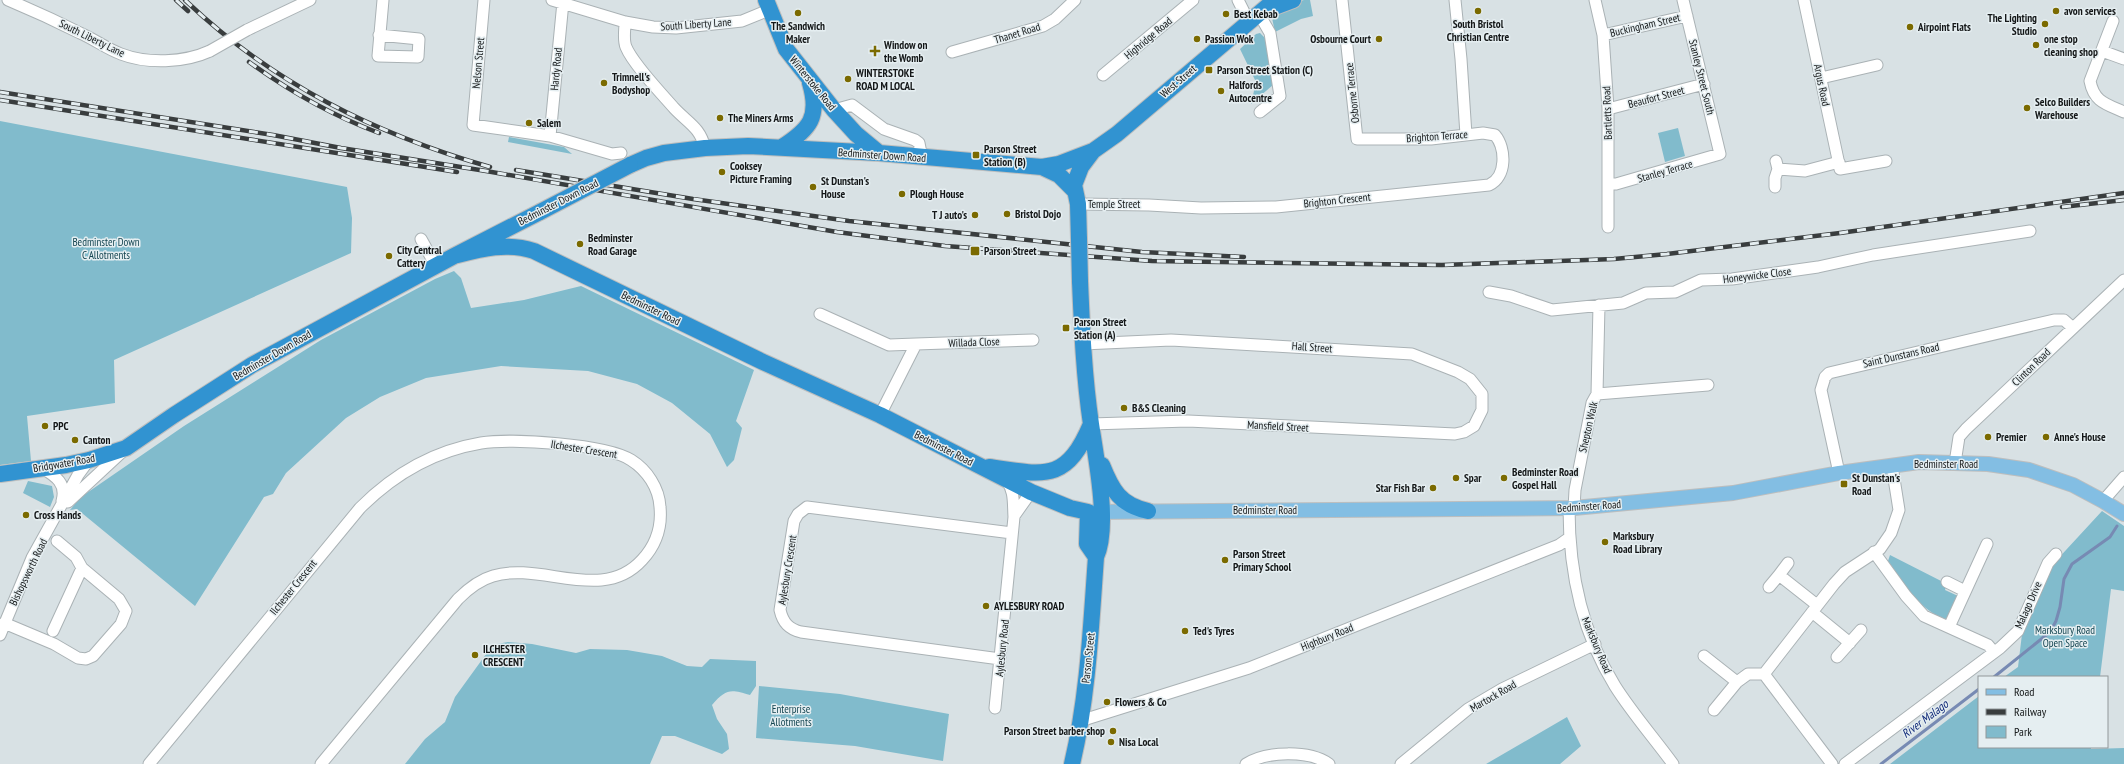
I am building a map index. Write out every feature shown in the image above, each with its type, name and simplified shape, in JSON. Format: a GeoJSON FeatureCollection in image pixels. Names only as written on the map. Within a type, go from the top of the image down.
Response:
{"type":"FeatureCollection","features":[{"type":"Feature","properties":{"kind":"highway","name":"West Street"},"geometry":{"type":"LineString","coordinates":[[1042,167],[1059,164],[1093,151],[1128,125],[1275,0]]}},
{"type":"Feature","properties":{"kind":"highway","name":"West Street"},"geometry":{"type":"LineString","coordinates":[[1257,16],[1293,0]]}},
{"type":"Feature","properties":{"kind":"highway","name":"Winterstoke Road"},"geometry":{"type":"LineString","coordinates":[[767,5],[786,49],[834,110],[856,134],[879,153]]}},
{"type":"Feature","properties":{"kind":"highway"},"geometry":{"type":"LineString","coordinates":[[782,147],[808,127],[815,108],[810,80]]}},
{"type":"Feature","properties":{"kind":"highway","name":"Bedminster Down Road"},"geometry":{"type":"LineString","coordinates":[[126,448],[252,365],[454,256],[540,212],[626,159],[646,158],[664,153],[705,148],[782,147],[879,153],[922,158],[1042,167]]}},
{"type":"Feature","properties":{"kind":"highway","name":"West Street"},"geometry":{"type":"LineString","coordinates":[[1081,199],[1078,174],[1093,151]]}},
{"type":"Feature","properties":{"kind":"highway"},"geometry":{"type":"LineString","coordinates":[[1042,167],[1059,175],[1081,199]]}},
{"type":"Feature","properties":{"kind":"highway","name":"Parson Street"},"geometry":{"type":"LineString","coordinates":[[1076,762],[1090,638],[1096,557],[1087,544],[1095,512],[1096,453],[1091,424],[1083,344],[1079,240],[1081,199]]}},
{"type":"Feature","properties":{"kind":"highway"},"geometry":{"type":"LineString","coordinates":[[534,251],[523,239],[523,231],[528,223],[540,212]]}},
{"type":"Feature","properties":{"kind":"highway","name":"Bedminster Road"},"geometry":{"type":"LineString","coordinates":[[454,256],[505,246],[524,248],[534,251],[763,362],[880,415],[1031,492],[1070,508],[1095,512]]}},
{"type":"Feature","properties":{"kind":"highway"},"geometry":{"type":"LineString","coordinates":[[978,465],[1048,472],[1060,468],[1071,460],[1078,451],[1091,424]]}},
{"type":"Feature","properties":{"kind":"highway","name":"Bridgwater Road"},"geometry":{"type":"LineString","coordinates":[[0,474],[89,460],[126,448]]}},
{"type":"Feature","properties":{"kind":"highway"},"geometry":{"type":"LineString","coordinates":[[1096,453],[1110,484],[1117,494],[1130,506],[1148,511]]}},
{"type":"Feature","properties":{"kind":"highway"},"geometry":{"type":"LineString","coordinates":[[1031,492],[1048,472]]}},
{"type":"Feature","properties":{"kind":"main road","name":"Bedminster Road"},"geometry":{"type":"LineString","coordinates":[[1095,512],[1571,508],[1733,493],[1839,474],[1919,462],[1988,464],[2029,470],[2073,485],[2124,514]]}},
{"type":"Feature","properties":{"kind":"street","name":"South Liberty Lane"},"geometry":{"type":"LineString","coordinates":[[8,0],[54,20],[120,54],[139,59],[156,61],[191,58],[210,51],[247,30],[310,0]]}},
{"type":"Feature","properties":{"kind":"street"},"geometry":{"type":"LineString","coordinates":[[379,35],[382,0]]}},
{"type":"Feature","properties":{"kind":"street","name":"Nelson Street"},"geometry":{"type":"LineString","coordinates":[[484,0],[473,125],[550,136]]}},
{"type":"Feature","properties":{"kind":"street","name":"Thanet Road"},"geometry":{"type":"LineString","coordinates":[[952,52],[1043,26],[1055,19],[1075,0]]}},
{"type":"Feature","properties":{"kind":"street","name":"Highridge Road"},"geometry":{"type":"LineString","coordinates":[[1103,75],[1193,0]]}},
{"type":"Feature","properties":{"kind":"street"},"geometry":{"type":"LineString","coordinates":[[1238,0],[1257,16],[1270,33],[1280,96],[1260,112]]}},
{"type":"Feature","properties":{"kind":"street","name":"Osborne Terrace"},"geometry":{"type":"LineString","coordinates":[[1342,0],[1357,139]]}},
{"type":"Feature","properties":{"kind":"street"},"geometry":{"type":"LineString","coordinates":[[1455,0],[1466,135]]}},
{"type":"Feature","properties":{"kind":"street","name":"Bartletts Road"},"geometry":{"type":"LineString","coordinates":[[1595,0],[1603,35],[1608,109],[1608,226]]}},
{"type":"Feature","properties":{"kind":"street","name":"Stanley Street South"},"geometry":{"type":"LineString","coordinates":[[1683,0],[1720,154]]}},
{"type":"Feature","properties":{"kind":"street","name":"Argus Road"},"geometry":{"type":"LineString","coordinates":[[1804,0],[1840,166]]}},
{"type":"Feature","properties":{"kind":"street","name":"South Liberty Lane"},"geometry":{"type":"LineString","coordinates":[[557,1],[625,22],[652,27],[676,28],[742,21],[767,5]]}},
{"type":"Feature","properties":{"kind":"street","name":"Hardy Road"},"geometry":{"type":"LineString","coordinates":[[550,136],[557,1]]}},
{"type":"Feature","properties":{"kind":"street","name":"Buckingham Street"},"geometry":{"type":"LineString","coordinates":[[1603,35],[1687,16]]}},
{"type":"Feature","properties":{"kind":"street"},"geometry":{"type":"LineString","coordinates":[[2113,21],[2090,81],[2092,91],[2099,100],[2124,112]]}},
{"type":"Feature","properties":{"kind":"street"},"geometry":{"type":"LineString","coordinates":[[625,22],[626,46],[636,62],[675,108],[694,126],[702,136],[705,148]]}},
{"type":"Feature","properties":{"kind":"street"},"geometry":{"type":"LineString","coordinates":[[2102,51],[2124,59]]}},
{"type":"Feature","properties":{"kind":"street"},"geometry":{"type":"LineString","coordinates":[[1821,78],[1877,65]]}},
{"type":"Feature","properties":{"kind":"street","name":"Beaufort Street"},"geometry":{"type":"LineString","coordinates":[[1608,109],[1704,84]]}},
{"type":"Feature","properties":{"kind":"street"},"geometry":{"type":"LineString","coordinates":[[834,110],[852,105],[884,129],[915,140],[919,143],[922,158]]}},
{"type":"Feature","properties":{"kind":"street","name":"Brighton Terrace"},"geometry":{"type":"LineString","coordinates":[[1357,139],[1431,138],[1483,133],[1495,135],[1501,143],[1502,155]]}},
{"type":"Feature","properties":{"kind":"street"},"geometry":{"type":"LineString","coordinates":[[550,136],[626,159]]}},
{"type":"Feature","properties":{"kind":"street","name":"Stanley Terrace"},"geometry":{"type":"LineString","coordinates":[[1608,184],[1616,184],[1720,154]]}},
{"type":"Feature","properties":{"kind":"street","name":"Brighton Crescent"},"geometry":{"type":"LineString","coordinates":[[1149,205],[1200,208],[1276,206],[1489,185],[1497,181],[1502,173],[1502,155]]}},
{"type":"Feature","properties":{"kind":"street"},"geometry":{"type":"LineString","coordinates":[[1775,187],[1777,165],[1805,171],[1886,161]]}},
{"type":"Feature","properties":{"kind":"street","name":"Temple Street"},"geometry":{"type":"LineString","coordinates":[[1081,199],[1149,205]]}},
{"type":"Feature","properties":{"kind":"street","name":"Honeywicke Close"},"geometry":{"type":"LineString","coordinates":[[1489,292],[1511,296],[1552,310],[1623,303],[1646,293],[1675,292],[1701,280],[1732,279],[1818,267],[1873,255],[2030,231]]}},
{"type":"Feature","properties":{"kind":"street"},"geometry":{"type":"LineString","coordinates":[[421,239],[436,266]]}},
{"type":"Feature","properties":{"kind":"street","name":"Clinton Road"},"geometry":{"type":"LineString","coordinates":[[1955,463],[1959,437],[2124,280]]}},
{"type":"Feature","properties":{"kind":"street","name":"Shepton Walk"},"geometry":{"type":"LineString","coordinates":[[1571,508],[1592,403],[1597,394],[1599,305]]}},
{"type":"Feature","properties":{"kind":"street","name":"Willada Close"},"geometry":{"type":"LineString","coordinates":[[820,314],[889,345],[1033,340]]}},
{"type":"Feature","properties":{"kind":"street","name":"Saint Dunstans Road"},"geometry":{"type":"LineString","coordinates":[[1839,474],[1820,390],[1825,377],[1829,373],[2054,320],[2064,320],[2073,328]]}},
{"type":"Feature","properties":{"kind":"street","name":"Hall Street"},"geometry":{"type":"LineString","coordinates":[[1083,344],[1171,340],[1412,354],[1458,372],[1470,379],[1478,387],[1482,394],[1482,410],[1474,426],[1464,432]]}},
{"type":"Feature","properties":{"kind":"street"},"geometry":{"type":"LineString","coordinates":[[880,415],[916,344]]}},
{"type":"Feature","properties":{"kind":"street","name":"Shepton Walk"},"geometry":{"type":"LineString","coordinates":[[1597,394],[1708,385]]}},
{"type":"Feature","properties":{"kind":"street","name":"Mansfield Street"},"geometry":{"type":"LineString","coordinates":[[1091,424],[1188,421],[1435,434],[1464,432]]}},
{"type":"Feature","properties":{"kind":"street","name":"Ilchester Crescent"},"geometry":{"type":"LineString","coordinates":[[149,764],[360,508],[376,491],[412,466],[448,451],[466,446],[482,443],[522,440],[618,454],[632,460],[644,471],[658,494],[660,521],[655,543],[634,568],[623,575],[603,580],[582,580],[517,573],[494,576],[476,584],[458,599],[321,764]]}},
{"type":"Feature","properties":{"kind":"street","name":"Bishopsworth Road"},"geometry":{"type":"LineString","coordinates":[[59,511],[126,448]]}},
{"type":"Feature","properties":{"kind":"street","name":"Bishopsworth Road"},"geometry":{"type":"LineString","coordinates":[[0,635],[32,558],[78,475],[89,460]]}},
{"type":"Feature","properties":{"kind":"street"},"geometry":{"type":"LineString","coordinates":[[1764,674],[1845,572],[1880,549],[1891,533],[1899,510],[1892,466]]}},
{"type":"Feature","properties":{"kind":"street","name":"Bishopsworth Road"},"geometry":{"type":"LineString","coordinates":[[42,468],[59,480],[63,489],[59,511]]}},
{"type":"Feature","properties":{"kind":"street"},"geometry":{"type":"LineString","coordinates":[[2103,501],[2124,477]]}},
{"type":"Feature","properties":{"kind":"street","name":"Aylesbury Road"},"geometry":{"type":"LineString","coordinates":[[995,708],[1014,517],[1014,495],[1011,486],[1006,480]]}},
{"type":"Feature","properties":{"kind":"street","name":"Aylesbury Road"},"geometry":{"type":"LineString","coordinates":[[1014,517],[1031,492]]}},
{"type":"Feature","properties":{"kind":"street","name":"Aylesbury Crescent"},"geometry":{"type":"LineString","coordinates":[[1000,659],[801,632],[793,630],[787,625],[782,619],[780,610],[794,521],[798,514],[807,507],[1012,533]]}},
{"type":"Feature","properties":{"kind":"street","name":"Marksbury Road"},"geometry":{"type":"LineString","coordinates":[[1571,508],[1569,538],[1574,576],[1580,604],[1595,644],[1615,686],[1673,764]]}},
{"type":"Feature","properties":{"kind":"street","name":"Highbury Road"},"geometry":{"type":"LineString","coordinates":[[1080,721],[1249,668],[1559,545],[1569,538]]}},
{"type":"Feature","properties":{"kind":"street"},"geometry":{"type":"LineString","coordinates":[[4,623],[54,644],[78,658],[86,659],[93,656],[121,624],[126,611],[119,599],[82,568],[76,557],[57,541]]}},
{"type":"Feature","properties":{"kind":"street"},"geometry":{"type":"LineString","coordinates":[[1949,627],[1987,544]]}},
{"type":"Feature","properties":{"kind":"street"},"geometry":{"type":"LineString","coordinates":[[1874,552],[1906,596],[1924,616],[1988,645],[1994,652]]}},
{"type":"Feature","properties":{"kind":"street","name":"Malago Drive"},"geometry":{"type":"LineString","coordinates":[[1844,764],[1994,652],[2018,631],[2048,563],[2056,554]]}},
{"type":"Feature","properties":{"kind":"street"},"geometry":{"type":"LineString","coordinates":[[1769,587],[1788,563]]}},
{"type":"Feature","properties":{"kind":"street"},"geometry":{"type":"LineString","coordinates":[[53,631],[82,568]]}},
{"type":"Feature","properties":{"kind":"street"},"geometry":{"type":"LineString","coordinates":[[1779,575],[1850,643]]}},
{"type":"Feature","properties":{"kind":"street"},"geometry":{"type":"LineString","coordinates":[[1947,582],[1965,591]]}},
{"type":"Feature","properties":{"kind":"street"},"geometry":{"type":"LineString","coordinates":[[1838,657],[1861,630]]}},
{"type":"Feature","properties":{"kind":"street","name":"Martock Road"},"geometry":{"type":"LineString","coordinates":[[1400,764],[1468,709],[1502,689],[1595,644]]}},
{"type":"Feature","properties":{"kind":"street"},"geometry":{"type":"LineString","coordinates":[[1704,656],[1736,682]]}},
{"type":"Feature","properties":{"kind":"street"},"geometry":{"type":"LineString","coordinates":[[1714,710],[1736,682],[1748,674],[1764,674]]}},
{"type":"Feature","properties":{"kind":"street"},"geometry":{"type":"LineString","coordinates":[[1764,674],[1832,764]]}},
{"type":"Feature","properties":{"kind":"street"},"geometry":{"type":"LineString","coordinates":[[1246,764],[1266,756],[1296,754],[1316,758],[1329,764]]}},
{"type":"Feature","properties":{"kind":"green space"},"geometry":{"type":"Polygon","coordinates":[[[1310,0],[1313,16],[1301,19],[1275,32],[1272,18],[1293,3],[1310,0]]]}},
{"type":"Feature","properties":{"kind":"green space"},"geometry":{"type":"Polygon","coordinates":[[[1260,33],[1265,38],[1273,85],[1251,104],[1256,82],[1240,49],[1256,34],[1260,33]]]}},
{"type":"Feature","properties":{"kind":"green space","name":"Bedminster Down C Allotments"},"geometry":{"type":"Polygon","coordinates":[[[0,121],[347,187],[352,218],[351,253],[114,360],[115,403],[27,416],[31,461],[0,465],[0,121]]]}},
{"type":"Feature","properties":{"kind":"green space"},"geometry":{"type":"Polygon","coordinates":[[[1678,128],[1685,156],[1665,162],[1658,133],[1678,128]]]}},
{"type":"Feature","properties":{"kind":"green space"},"geometry":{"type":"Polygon","coordinates":[[[509,137],[564,147],[572,154],[508,142],[509,137]]]}},
{"type":"Feature","properties":{"kind":"green space"},"geometry":{"type":"Polygon","coordinates":[[[454,271],[461,278],[471,308],[524,300],[581,286],[754,370],[736,421],[742,428],[734,460],[727,467],[710,434],[672,403],[637,384],[588,371],[501,366],[426,378],[380,397],[346,418],[286,473],[273,494],[264,497],[195,606],[77,509],[70,510],[81,497],[184,426],[321,340],[435,279],[454,271]]]}},
{"type":"Feature","properties":{"kind":"green space"},"geometry":{"type":"Polygon","coordinates":[[[28,481],[52,486],[54,497],[50,507],[23,493],[28,481]]]}},
{"type":"Feature","properties":{"kind":"green space","name":"Marksbury Road Open Space"},"geometry":{"type":"Polygon","coordinates":[[[2102,511],[2124,526],[2124,591],[2111,589],[2100,676],[2005,676],[2018,667],[2022,634],[2054,563],[2102,511]]]}},
{"type":"Feature","properties":{"kind":"green space"},"geometry":{"type":"Polygon","coordinates":[[[1890,555],[1947,584],[1945,590],[1958,596],[1948,620],[1929,610],[1914,596],[1888,561],[1890,555]]]}},
{"type":"Feature","properties":{"kind":"green space"},"geometry":{"type":"Polygon","coordinates":[[[508,642],[532,644],[576,653],[590,649],[627,650],[662,656],[687,666],[702,667],[710,659],[756,661],[756,686],[750,695],[733,691],[725,693],[712,705],[717,719],[727,734],[729,749],[722,754],[675,736],[662,736],[650,764],[405,764],[425,739],[445,722],[455,697],[489,650],[497,644],[508,642]]]}},
{"type":"Feature","properties":{"kind":"green space","name":"Enterprise Allotments"},"geometry":{"type":"Polygon","coordinates":[[[759,686],[840,694],[949,714],[943,761],[855,746],[756,738],[759,686]]]}},
{"type":"Feature","properties":{"kind":"green space"},"geometry":{"type":"Polygon","coordinates":[[[1978,697],[1978,748],[2124,748],[2124,764],[1890,764],[1978,697]]]}},
{"type":"Feature","properties":{"kind":"green space"},"geometry":{"type":"Polygon","coordinates":[[[1567,717],[1581,746],[1560,764],[1486,764],[1567,717]]]}},
{"type":"Feature","properties":{"kind":"waterway","name":"River Malago"},"geometry":{"type":"LineString","coordinates":[[1995,676],[2050,632],[2056,621],[2060,607],[2064,579],[2072,564],[2110,537],[2117,526]]}},
{"type":"Feature","properties":{"kind":"waterway","name":"River Malago"},"geometry":{"type":"LineString","coordinates":[[1881,764],[1978,690]]}},
{"type":"Feature","properties":{"kind":"railway"},"geometry":{"type":"LineString","coordinates":[[176,0],[188,11]]}},
{"type":"Feature","properties":{"kind":"railway"},"geometry":{"type":"LineString","coordinates":[[185,0],[218,30],[253,56],[289,81],[327,102],[366,122],[406,139],[447,154],[490,167]]}},
{"type":"Feature","properties":{"kind":"railway"},"geometry":{"type":"LineString","coordinates":[[249,62],[280,83],[328,111],[379,133]]}},
{"type":"Feature","properties":{"kind":"railway"},"geometry":{"type":"LineString","coordinates":[[0,92],[273,135],[341,148],[486,171],[837,232],[945,246],[1152,261],[1442,265],[1614,259],[1840,233],[2124,193]]}},
{"type":"Feature","properties":{"kind":"railway"},"geometry":{"type":"LineString","coordinates":[[0,100],[457,172]]}},
{"type":"Feature","properties":{"kind":"railway"},"geometry":{"type":"LineString","coordinates":[[516,170],[693,199],[849,221],[1142,252],[1244,257]]}},
{"type":"Feature","properties":{"kind":"railway"},"geometry":{"type":"LineString","coordinates":[[2062,207],[2124,200]]}},
{"type":"Feature","properties":{"kind":"place","name":"South Bristol Christian Centre"},"geometry":{"type":"Point","coordinates":[1478,11]}},
{"type":"Feature","properties":{"kind":"place","name":"avon services"},"geometry":{"type":"Point","coordinates":[2056,11]}},
{"type":"Feature","properties":{"kind":"place","name":"The Sandwich Maker"},"geometry":{"type":"Point","coordinates":[798,13]}},
{"type":"Feature","properties":{"kind":"place","name":"Best Kebab"},"geometry":{"type":"Point","coordinates":[1226,14]}},
{"type":"Feature","properties":{"kind":"place","name":"The Lighting Studio"},"geometry":{"type":"Point","coordinates":[2045,24]}},
{"type":"Feature","properties":{"kind":"place","name":"Airpoint Flats"},"geometry":{"type":"Point","coordinates":[1910,27]}},
{"type":"Feature","properties":{"kind":"place","name":"Passion Wok"},"geometry":{"type":"Point","coordinates":[1197,39]}},
{"type":"Feature","properties":{"kind":"place","name":"Osbourne Court"},"geometry":{"type":"Point","coordinates":[1379,39]}},
{"type":"Feature","properties":{"kind":"place","name":"one stop cleaning shop"},"geometry":{"type":"Point","coordinates":[2036,45]}},
{"type":"Feature","properties":{"kind":"place","name":"Window on the Womb"},"geometry":{"type":"Point","coordinates":[875,51]}},
{"type":"Feature","properties":{"kind":"place","name":"Parson Street Station (C)"},"geometry":{"type":"Point","coordinates":[1209,70]}},
{"type":"Feature","properties":{"kind":"place","name":"WINTERSTOKE ROAD M LOCAL"},"geometry":{"type":"Point","coordinates":[848,79]}},
{"type":"Feature","properties":{"kind":"place","name":"Trimnell's Bodyshop"},"geometry":{"type":"Point","coordinates":[604,83]}},
{"type":"Feature","properties":{"kind":"place","name":"Halfords Autocentre"},"geometry":{"type":"Point","coordinates":[1221,91]}},
{"type":"Feature","properties":{"kind":"place","name":"Selco Builders Warehouse"},"geometry":{"type":"Point","coordinates":[2027,108]}},
{"type":"Feature","properties":{"kind":"place","name":"The Miners Arms"},"geometry":{"type":"Point","coordinates":[720,118]}},
{"type":"Feature","properties":{"kind":"place","name":"Salem"},"geometry":{"type":"Point","coordinates":[529,123]}},
{"type":"Feature","properties":{"kind":"place","name":"Parson Street Station (B)"},"geometry":{"type":"Point","coordinates":[976,155]}},
{"type":"Feature","properties":{"kind":"place","name":"Cooksey Picture Framing"},"geometry":{"type":"Point","coordinates":[722,172]}},
{"type":"Feature","properties":{"kind":"place","name":"St Dunstan's House"},"geometry":{"type":"Point","coordinates":[813,187]}},
{"type":"Feature","properties":{"kind":"place","name":"Plough House"},"geometry":{"type":"Point","coordinates":[902,194]}},
{"type":"Feature","properties":{"kind":"place","name":"Bristol Dojo"},"geometry":{"type":"Point","coordinates":[1007,214]}},
{"type":"Feature","properties":{"kind":"place","name":"T J auto's"},"geometry":{"type":"Point","coordinates":[975,215]}},
{"type":"Feature","properties":{"kind":"place","name":"Bedminster Road Garage"},"geometry":{"type":"Point","coordinates":[580,244]}},
{"type":"Feature","properties":{"kind":"place","name":"Parson Street"},"geometry":{"type":"Point","coordinates":[975,251]}},
{"type":"Feature","properties":{"kind":"place","name":"City Central Cattery"},"geometry":{"type":"Point","coordinates":[389,256]}},
{"type":"Feature","properties":{"kind":"place","name":"Parson Street Station (A)"},"geometry":{"type":"Point","coordinates":[1066,328]}},
{"type":"Feature","properties":{"kind":"place","name":"B&S Cleaning"},"geometry":{"type":"Point","coordinates":[1124,408]}},
{"type":"Feature","properties":{"kind":"place","name":"PPC"},"geometry":{"type":"Point","coordinates":[45,426]}},
{"type":"Feature","properties":{"kind":"place","name":"Premier"},"geometry":{"type":"Point","coordinates":[1988,437]}},
{"type":"Feature","properties":{"kind":"place","name":"Anne's House"},"geometry":{"type":"Point","coordinates":[2046,437]}},
{"type":"Feature","properties":{"kind":"place","name":"Canton"},"geometry":{"type":"Point","coordinates":[75,440]}},
{"type":"Feature","properties":{"kind":"place","name":"Spar"},"geometry":{"type":"Point","coordinates":[1456,478]}},
{"type":"Feature","properties":{"kind":"place","name":"Bedminster Road Gospel Hall"},"geometry":{"type":"Point","coordinates":[1504,478]}},
{"type":"Feature","properties":{"kind":"place","name":"St Dunstan's Road"},"geometry":{"type":"Point","coordinates":[1844,484]}},
{"type":"Feature","properties":{"kind":"place","name":"Star Fish Bar"},"geometry":{"type":"Point","coordinates":[1433,488]}},
{"type":"Feature","properties":{"kind":"place","name":"Cross Hands"},"geometry":{"type":"Point","coordinates":[26,515]}},
{"type":"Feature","properties":{"kind":"place","name":"Marksbury Road Library"},"geometry":{"type":"Point","coordinates":[1605,542]}},
{"type":"Feature","properties":{"kind":"place","name":"Parson Street Primary School"},"geometry":{"type":"Point","coordinates":[1225,560]}},
{"type":"Feature","properties":{"kind":"place","name":"AYLESBURY ROAD"},"geometry":{"type":"Point","coordinates":[986,606]}},
{"type":"Feature","properties":{"kind":"place","name":"Ted's Tyres"},"geometry":{"type":"Point","coordinates":[1185,631]}},
{"type":"Feature","properties":{"kind":"place","name":"ILCHESTER CRESCENT"},"geometry":{"type":"Point","coordinates":[475,655]}},
{"type":"Feature","properties":{"kind":"place","name":"Flowers & Co"},"geometry":{"type":"Point","coordinates":[1107,702]}},
{"type":"Feature","properties":{"kind":"place","name":"Parson Street barber shop"},"geometry":{"type":"Point","coordinates":[1113,731]}},
{"type":"Feature","properties":{"kind":"place","name":"Nisa Local"},"geometry":{"type":"Point","coordinates":[1111,742]}}]}
